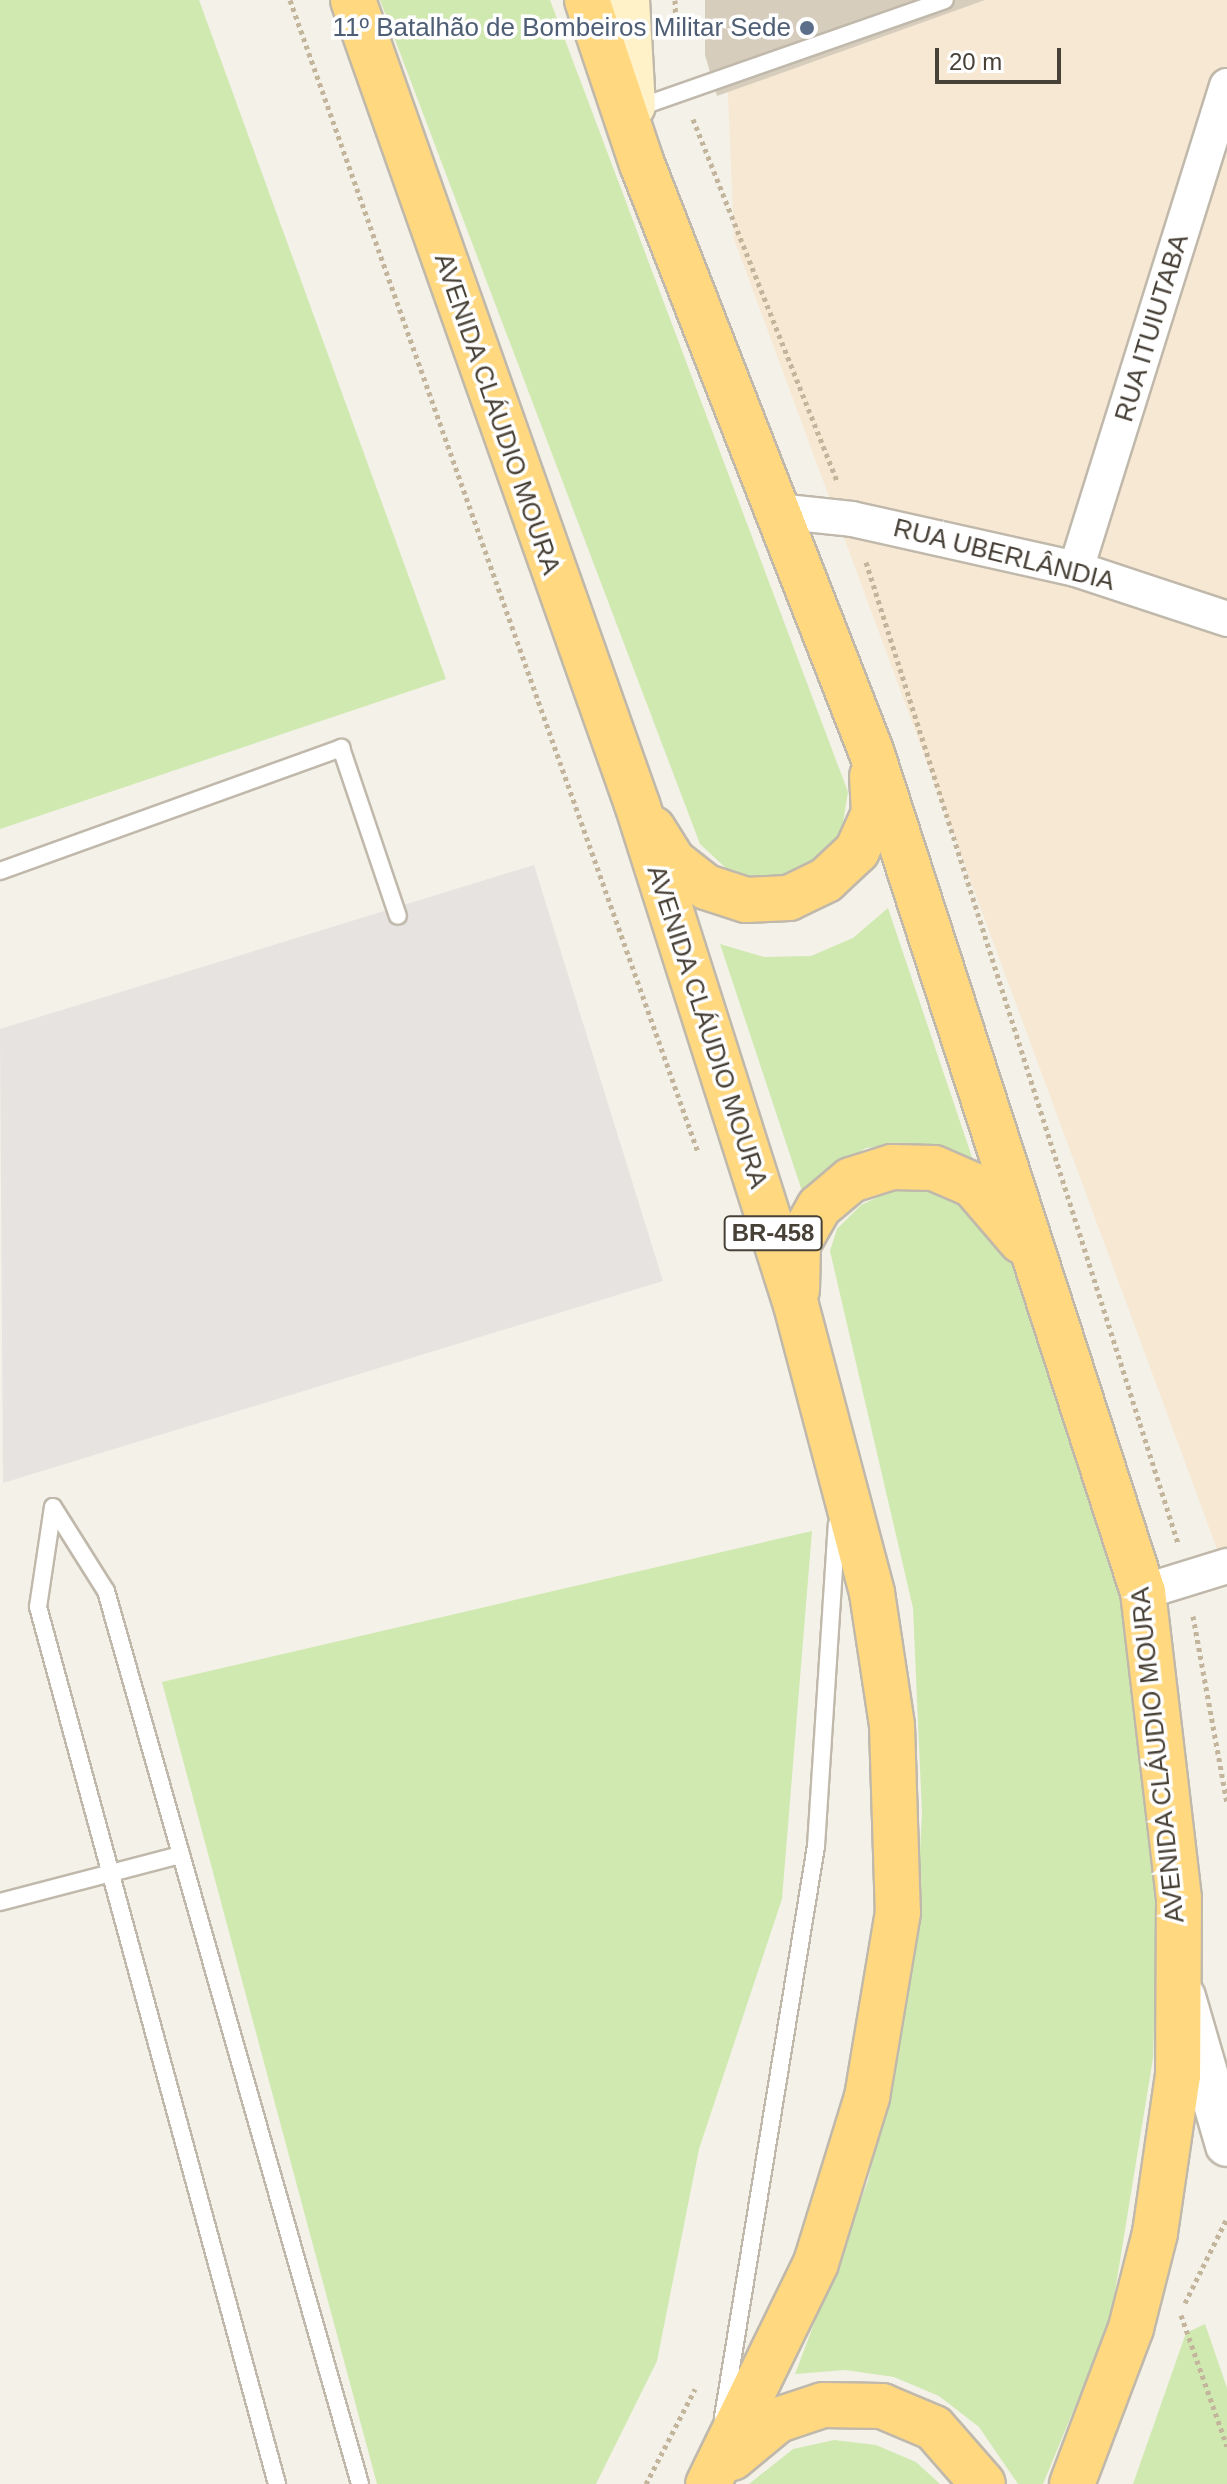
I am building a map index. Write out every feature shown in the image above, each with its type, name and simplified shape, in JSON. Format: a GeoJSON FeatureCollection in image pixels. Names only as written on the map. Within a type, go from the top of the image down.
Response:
{"type":"FeatureCollection","features":[{"type":"Feature","properties":{"kind":"highway","name":"AVENIDA CLÁUDIO MOURA"},"geometry":{"type":"LineString","coordinates":[[353,0],[637,804],[796,1305],[840,1451],[892,1726],[898,1912],[867,2097],[816,2263],[711,2478]]}},
{"type":"Feature","properties":{"kind":"highway","name":"AVENIDA CLÁUDIO MOURA"},"geometry":{"type":"LineString","coordinates":[[587,0],[629,111],[642,164],[871,751],[1143,1592],[1179,1899],[1178,2075],[1155,2233],[1131,2328],[1072,2484]]}},
{"type":"Feature","properties":{"kind":"highway"},"geometry":{"type":"LineString","coordinates":[[637,804],[673,861],[706,887],[746,900],[789,898],[826,880],[857,851],[874,813],[871,751]]}},
{"type":"Feature","properties":{"kind":"highway"},"geometry":{"type":"LineString","coordinates":[[796,1305],[798,1244],[819,1207],[851,1180],[892,1167],[934,1168],[973,1185],[1038,1266]]}},
{"type":"Feature","properties":{"kind":"highway"},"geometry":{"type":"LineString","coordinates":[[711,2478],[778,2420],[823,2405],[882,2406],[934,2428],[983,2484]]}},
{"type":"Feature","properties":{"kind":"main road"},"geometry":{"type":"LineString","coordinates":[[627,0],[629,111]]}},
{"type":"Feature","properties":{"kind":"street","name":"RUA ITUIUTABA"},"geometry":{"type":"LineString","coordinates":[[1076,569],[1227,86]]}},
{"type":"Feature","properties":{"kind":"street","name":"RUA UBERLÂNDIA"},"geometry":{"type":"LineString","coordinates":[[777,511],[852,519],[1076,569],[1227,619]]}},
{"type":"Feature","properties":{"kind":"street"},"geometry":{"type":"LineString","coordinates":[[1143,1592],[1227,1566]]}},
{"type":"Feature","properties":{"kind":"street"},"geometry":{"type":"LineString","coordinates":[[1178,1976],[1227,2145]]}},
{"type":"Feature","properties":{"kind":"lane"},"geometry":{"type":"LineString","coordinates":[[629,111],[945,0]]}},
{"type":"Feature","properties":{"kind":"lane"},"geometry":{"type":"LineString","coordinates":[[0,871],[341,748],[398,916]]}},
{"type":"Feature","properties":{"kind":"lane"},"geometry":{"type":"LineString","coordinates":[[711,2478],[816,1846],[833,1662],[840,1451]]}},
{"type":"Feature","properties":{"kind":"lane"},"geometry":{"type":"LineString","coordinates":[[277,2484],[38,1607],[53,1507],[106,1591],[360,2484]]}},
{"type":"Feature","properties":{"kind":"lane"},"geometry":{"type":"LineString","coordinates":[[0,1902],[181,1855]]}},
{"type":"Feature","properties":{"kind":"path"},"geometry":{"type":"LineString","coordinates":[[290,0],[351,190],[701,1159]]}},
{"type":"Feature","properties":{"kind":"path"},"geometry":{"type":"LineString","coordinates":[[1180,2312],[1227,2446]]}},
{"type":"Feature","properties":{"kind":"path"},"geometry":{"type":"LineString","coordinates":[[645,2482],[702,2375]]}},
{"type":"Feature","properties":{"kind":"shaded area"},"geometry":{"type":"Polygon","coordinates":[[[724,0],[1227,0],[1227,1576],[734,239],[724,0]]]}},
{"type":"Feature","properties":{"kind":"shaded area"},"geometry":{"type":"Polygon","coordinates":[[[534,865],[663,1281],[3,1483],[0,1029],[534,865]]]}},
{"type":"Feature","properties":{"kind":"green space"},"geometry":{"type":"Polygon","coordinates":[[[0,0],[199,0],[446,679],[0,829],[0,0]]]}},
{"type":"Feature","properties":{"kind":"green space"},"geometry":{"type":"Polygon","coordinates":[[[380,0],[550,0],[848,792],[839,847],[797,883],[741,882],[700,844],[380,0]]]}},
{"type":"Feature","properties":{"kind":"green space"},"geometry":{"type":"Polygon","coordinates":[[[888,908],[979,1178],[946,1153],[906,1143],[866,1148],[831,1168],[805,1200],[720,944],[764,957],[811,956],[853,938],[888,908]]]}},
{"type":"Feature","properties":{"kind":"green space"},"geometry":{"type":"Polygon","coordinates":[[[897,1188],[941,1193],[975,1213],[1006,1246],[1095,1489],[1130,1635],[1158,1908],[1153,2058],[1110,2322],[1043,2484],[1018,2484],[979,2427],[939,2396],[894,2377],[845,2370],[795,2374],[868,2181],[904,2015],[917,1909],[922,1813],[913,1608],[830,1251],[837,1229],[861,1205],[897,1188]]]}},
{"type":"Feature","properties":{"kind":"green space"},"geometry":{"type":"Polygon","coordinates":[[[812,1531],[782,1899],[699,2149],[657,2361],[596,2484],[377,2484],[162,1682],[812,1531]]]}},
{"type":"Feature","properties":{"kind":"green space"},"geometry":{"type":"Polygon","coordinates":[[[1205,2324],[1227,2388],[1227,2484],[1133,2484],[1186,2333],[1205,2324]]]}},
{"type":"Feature","properties":{"kind":"green space"},"geometry":{"type":"Polygon","coordinates":[[[834,2440],[876,2445],[916,2462],[940,2484],[749,2484],[793,2449],[834,2440]]]}},
{"type":"Feature","properties":{"kind":"building","name":"11º Batalhão de Bombeiros Militar Sede"},"geometry":{"type":"Polygon","coordinates":[[[705,0],[985,0],[717,96],[705,55],[705,0]]]}},
{"type":"Feature","properties":{"kind":"place","name":"11º Batalhão de Bombeiros Militar Sede"},"geometry":{"type":"Point","coordinates":[807,28]}}]}
